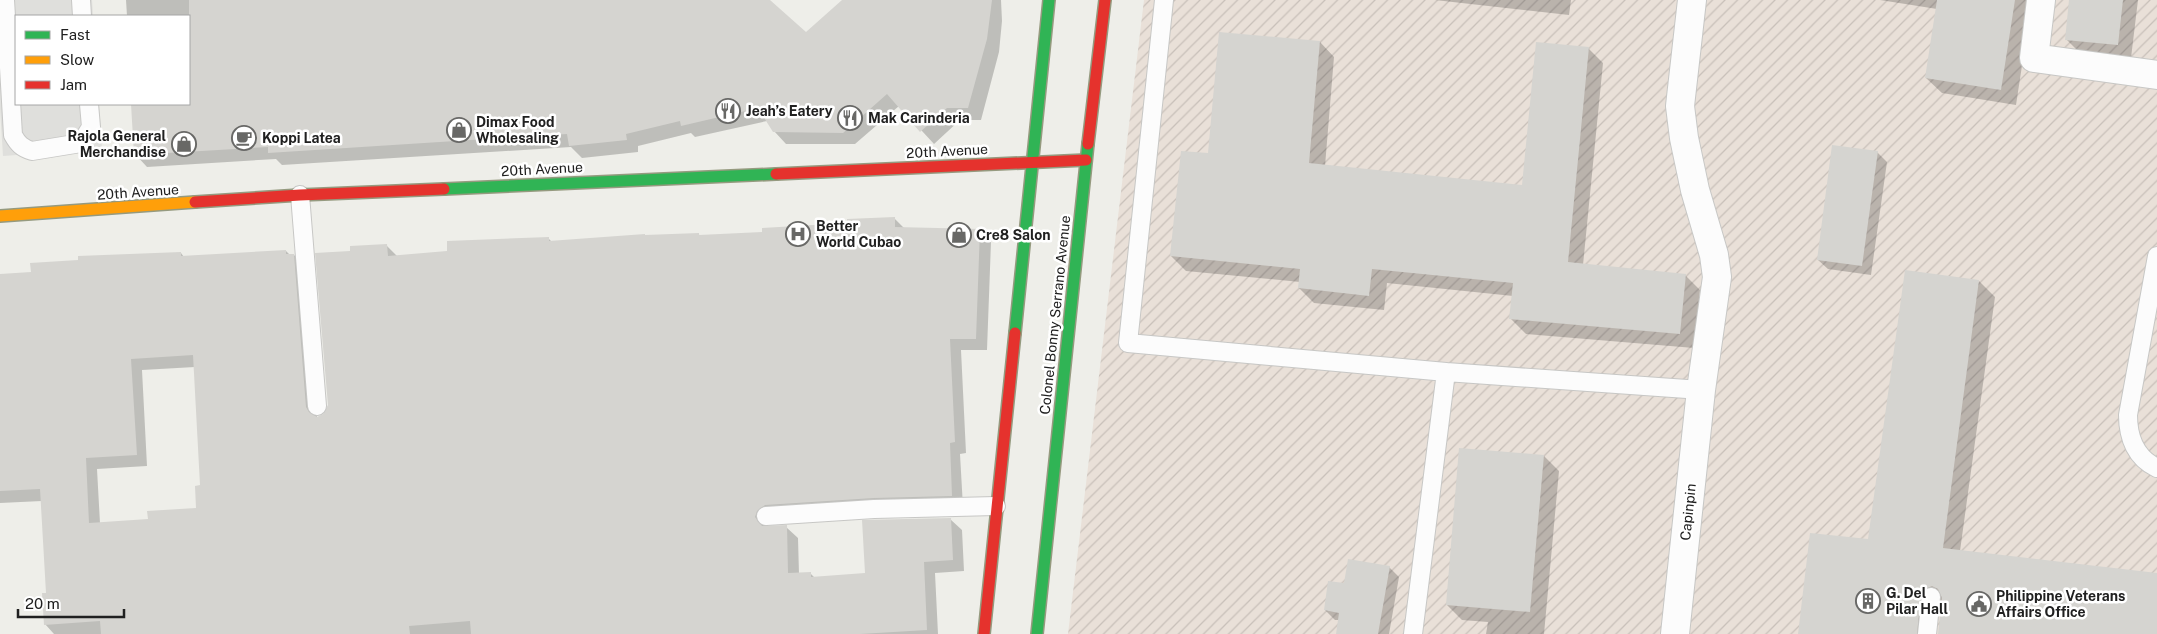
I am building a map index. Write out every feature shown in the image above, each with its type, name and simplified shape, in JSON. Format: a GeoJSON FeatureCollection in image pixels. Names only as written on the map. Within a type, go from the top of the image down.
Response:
{"type":"FeatureCollection","features":[{"type":"Feature","properties":{"kind":"main road"},"geometry":{"type":"LineString","coordinates":[[984,634],[1049,0]]}},
{"type":"Feature","properties":{"kind":"main road","name":"Colonel Bonny Serrano Avenue"},"geometry":{"type":"LineString","coordinates":[[1037,634],[1086,160],[1105,0]]}},
{"type":"Feature","properties":{"kind":"main road","name":"20th Avenue"},"geometry":{"type":"LineString","coordinates":[[0,216],[300,195],[1086,160]]}},
{"type":"Feature","properties":{"kind":"street","name":"Capinpin"},"geometry":{"type":"LineString","coordinates":[[1676,634],[1701,390],[1717,277],[1714,255],[1695,190],[1684,138],[1680,106],[1692,0]]}},
{"type":"Feature","properties":{"kind":"street"},"geometry":{"type":"LineString","coordinates":[[2042,0],[2034,58],[2157,75]]}},
{"type":"Feature","properties":{"kind":"lane"},"geometry":{"type":"LineString","coordinates":[[5,0],[13,135],[17,143],[24,149],[32,150],[82,143],[91,127],[89,105]]}},
{"type":"Feature","properties":{"kind":"lane"},"geometry":{"type":"LineString","coordinates":[[81,0],[82,15]]}},
{"type":"Feature","properties":{"kind":"lane"},"geometry":{"type":"LineString","coordinates":[[1164,0],[1128,343],[1446,372],[1701,390]]}},
{"type":"Feature","properties":{"kind":"lane"},"geometry":{"type":"LineString","coordinates":[[300,195],[318,406]]}},
{"type":"Feature","properties":{"kind":"lane"},"geometry":{"type":"LineString","coordinates":[[2157,256],[2128,416],[2128,430],[2136,450],[2144,460],[2157,468]]}},
{"type":"Feature","properties":{"kind":"lane"},"geometry":{"type":"LineString","coordinates":[[1413,634],[1446,372]]}},
{"type":"Feature","properties":{"kind":"lane"},"geometry":{"type":"LineString","coordinates":[[766,516],[874,509],[996,506]]}},
{"type":"Feature","properties":{"kind":"lane"},"geometry":{"type":"LineString","coordinates":[[1927,634],[1931,598]]}},
{"type":"Feature","properties":{"kind":"shaded area"},"geometry":{"type":"Polygon","coordinates":[[[0,0],[92,0],[93,15],[15,15],[15,105],[99,105],[102,149],[3,156],[0,108],[0,0]]]}},
{"type":"Feature","properties":{"kind":"shaded area"},"geometry":{"type":"Polygon","coordinates":[[[1144,0],[2157,0],[2157,634],[1068,634],[1144,0]]]}},
{"type":"Feature","properties":{"kind":"building"},"geometry":{"type":"Polygon","coordinates":[[[189,0],[770,0],[806,32],[842,0],[992,0],[987,39],[968,108],[947,108],[920,132],[887,94],[843,133],[773,132],[758,108],[681,126],[680,121],[626,134],[627,140],[569,146],[567,134],[268,153],[268,147],[134,155],[131,105],[190,105],[189,0]]]}},
{"type":"Feature","properties":{"kind":"building"},"geometry":{"type":"Polygon","coordinates":[[[1937,0],[2015,0],[2001,90],[1925,78],[1937,0]]]}},
{"type":"Feature","properties":{"kind":"building"},"geometry":{"type":"Polygon","coordinates":[[[2069,0],[2123,0],[2118,45],[2065,40],[2069,0]]]}},
{"type":"Feature","properties":{"kind":"building"},"geometry":{"type":"Polygon","coordinates":[[[1219,32],[1320,41],[1309,163],[1522,185],[1536,42],[1589,47],[1568,262],[1686,274],[1680,334],[1509,319],[1513,283],[1372,269],[1369,296],[1298,288],[1300,269],[1170,256],[1181,151],[1208,153],[1219,32]]]}},
{"type":"Feature","properties":{"kind":"building"},"geometry":{"type":"Polygon","coordinates":[[[1832,145],[1878,151],[1862,266],[1817,260],[1832,145]]]}},
{"type":"Feature","properties":{"kind":"building"},"geometry":{"type":"Polygon","coordinates":[[[895,217],[895,227],[980,229],[976,339],[950,339],[955,442],[950,443],[952,496],[874,498],[765,505],[757,511],[755,517],[762,526],[787,525],[788,573],[811,572],[811,577],[865,573],[862,520],[951,518],[953,560],[924,562],[927,630],[860,634],[471,634],[470,621],[409,626],[410,634],[101,634],[100,621],[44,625],[42,593],[46,593],[40,489],[0,491],[0,274],[31,272],[30,263],[78,260],[78,256],[181,252],[181,256],[286,250],[286,254],[294,254],[306,407],[309,412],[317,417],[323,414],[328,405],[315,253],[350,251],[350,246],[387,244],[388,256],[447,251],[447,241],[549,237],[549,241],[645,234],[699,233],[699,235],[762,232],[762,228],[847,223],[847,219],[895,217]],[[193,355],[131,359],[137,455],[86,458],[89,523],[148,519],[147,511],[196,508],[195,486],[200,485],[193,355]]]}},
{"type":"Feature","properties":{"kind":"building"},"geometry":{"type":"Polygon","coordinates":[[[1905,270],[1979,280],[1943,548],[2157,573],[2157,634],[1938,634],[1942,598],[1938,589],[1932,586],[1923,590],[1921,595],[1917,634],[1798,634],[1810,533],[1868,539],[1905,270]]]}},
{"type":"Feature","properties":{"kind":"building"},"geometry":{"type":"Polygon","coordinates":[[[1459,448],[1544,455],[1530,612],[1446,605],[1459,448]]]}},
{"type":"Feature","properties":{"kind":"building"},"geometry":{"type":"Polygon","coordinates":[[[1348,559],[1390,566],[1378,634],[1336,634],[1339,613],[1324,610],[1328,581],[1344,583],[1348,559]]]}},
{"type":"Feature","properties":{"kind":"traffic: fast"},"geometry":{"type":"LineString","coordinates":[[1015,333],[1049,0]]}},
{"type":"Feature","properties":{"kind":"traffic: fast"},"geometry":{"type":"LineString","coordinates":[[1037,634],[1088,144]]}},
{"type":"Feature","properties":{"kind":"traffic: fast"},"geometry":{"type":"LineString","coordinates":[[444,189],[776,174]]}},
{"type":"Feature","properties":{"kind":"traffic: slow"},"geometry":{"type":"LineString","coordinates":[[0,216],[195,202]]}},
{"type":"Feature","properties":{"kind":"traffic: jam"},"geometry":{"type":"LineString","coordinates":[[1088,144],[1105,0]]}},
{"type":"Feature","properties":{"kind":"traffic: jam"},"geometry":{"type":"LineString","coordinates":[[776,174],[1086,160]]}},
{"type":"Feature","properties":{"kind":"traffic: jam"},"geometry":{"type":"LineString","coordinates":[[195,202],[300,195],[444,189]]}},
{"type":"Feature","properties":{"kind":"traffic: jam"},"geometry":{"type":"LineString","coordinates":[[984,634],[1015,333]]}},
{"type":"Feature","properties":{"kind":"place","name":"Jeah’s Eatery"},"geometry":{"type":"Point","coordinates":[728,111]}},
{"type":"Feature","properties":{"kind":"place","name":"Mak Carinderia"},"geometry":{"type":"Point","coordinates":[850,118]}},
{"type":"Feature","properties":{"kind":"place","name":"Dimax Food Wholesaling"},"geometry":{"type":"Point","coordinates":[459,130]}},
{"type":"Feature","properties":{"kind":"place","name":"Koppi Latea"},"geometry":{"type":"Point","coordinates":[244,138]}},
{"type":"Feature","properties":{"kind":"place","name":"Rajola General Merchandise"},"geometry":{"type":"Point","coordinates":[184,144]}},
{"type":"Feature","properties":{"kind":"place","name":"Better World Cubao"},"geometry":{"type":"Point","coordinates":[798,234]}},
{"type":"Feature","properties":{"kind":"place","name":"Cre8 Salon"},"geometry":{"type":"Point","coordinates":[959,235]}},
{"type":"Feature","properties":{"kind":"place","name":"G. Del Pilar Hall"},"geometry":{"type":"Point","coordinates":[1868,601]}},
{"type":"Feature","properties":{"kind":"place","name":"Philippine Veterans Affairs Office"},"geometry":{"type":"Point","coordinates":[1979,604]}}]}
